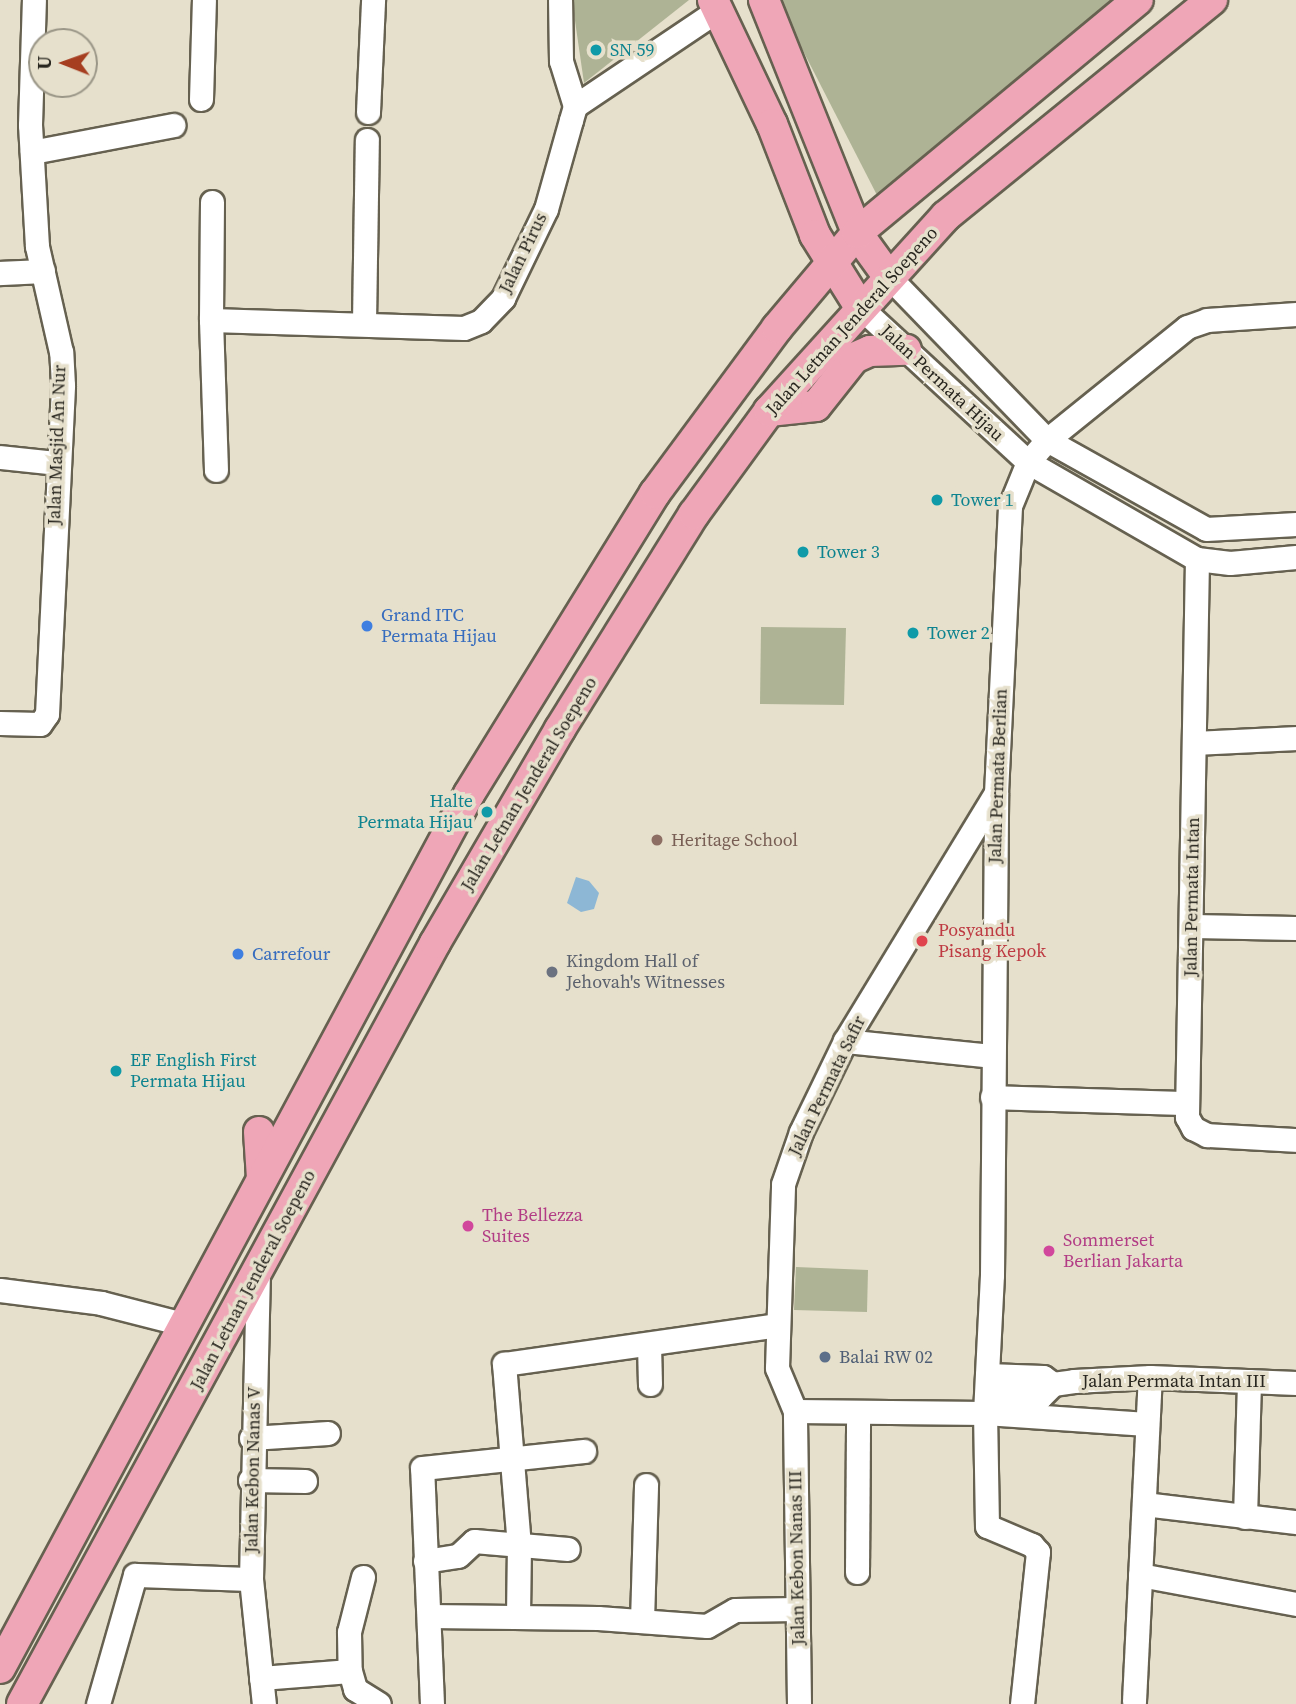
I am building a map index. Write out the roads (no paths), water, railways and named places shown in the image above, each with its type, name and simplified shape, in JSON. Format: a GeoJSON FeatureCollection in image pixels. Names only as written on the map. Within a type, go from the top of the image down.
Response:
{"type":"FeatureCollection","features":[{"type":"Feature","properties":{"kind":"main road","name":"Jalan Permata Hijau"},"geometry":{"type":"LineString","coordinates":[[764,0],[857,233],[888,276]]}},
{"type":"Feature","properties":{"kind":"main road"},"geometry":{"type":"LineString","coordinates":[[0,1668],[383,956],[508,704],[659,489],[857,233],[1138,0]]}},
{"type":"Feature","properties":{"kind":"main road","name":"Jalan Letnan Jenderal Soepeno"},"geometry":{"type":"LineString","coordinates":[[22,1704],[258,1268],[495,839],[694,514],[769,411],[888,276],[946,216],[1212,0]]}},
{"type":"Feature","properties":{"kind":"main road","name":"Jalan Permata Hijau"},"geometry":{"type":"LineString","coordinates":[[716,5],[830,265],[860,307]]}},
{"type":"Feature","properties":{"kind":"main road"},"geometry":{"type":"LineString","coordinates":[[769,411],[816,406],[854,358],[870,351],[906,350]]}},
{"type":"Feature","properties":{"kind":"main road"},"geometry":{"type":"LineString","coordinates":[[659,489],[681,492],[693,505],[694,514]]}},
{"type":"Feature","properties":{"kind":"main road"},"geometry":{"type":"LineString","coordinates":[[354,961],[383,956]]}},
{"type":"Feature","properties":{"kind":"main road"},"geometry":{"type":"LineString","coordinates":[[259,1132],[262,1178]]}},
{"type":"Feature","properties":{"kind":"main road"},"geometry":{"type":"LineString","coordinates":[[21,1629],[24,1643],[31,1648],[51,1650]]}},
{"type":"Feature","properties":{"kind":"street","name":"Jalan Masjid An Nur"},"geometry":{"type":"LineString","coordinates":[[0,723],[40,724],[47,715],[62,365],[37,246],[30,125],[34,0]]}},
{"type":"Feature","properties":{"kind":"street"},"geometry":{"type":"LineString","coordinates":[[201,99],[204,0]]}},
{"type":"Feature","properties":{"kind":"street"},"geometry":{"type":"LineString","coordinates":[[368,112],[373,0]]}},
{"type":"Feature","properties":{"kind":"street"},"geometry":{"type":"LineString","coordinates":[[560,0],[561,61],[575,106],[716,5]]}},
{"type":"Feature","properties":{"kind":"street","name":"Jalan Pirus"},"geometry":{"type":"LineString","coordinates":[[211,320],[364,322],[464,328],[494,309],[546,209],[575,106]]}},
{"type":"Feature","properties":{"kind":"street"},"geometry":{"type":"LineString","coordinates":[[32,152],[173,125]]}},
{"type":"Feature","properties":{"kind":"street"},"geometry":{"type":"LineString","coordinates":[[364,322],[367,140]]}},
{"type":"Feature","properties":{"kind":"street"},"geometry":{"type":"LineString","coordinates":[[212,202],[211,320],[216,470]]}},
{"type":"Feature","properties":{"kind":"street"},"geometry":{"type":"LineString","coordinates":[[0,273],[43,271]]}},
{"type":"Feature","properties":{"kind":"street","name":"Jalan Permata Hijau"},"geometry":{"type":"LineString","coordinates":[[888,276],[1047,440],[1206,529],[1296,524]]}},
{"type":"Feature","properties":{"kind":"street","name":"Jalan Permata Hijau"},"geometry":{"type":"LineString","coordinates":[[860,307],[1028,462],[1196,559],[1230,563],[1296,557]]}},
{"type":"Feature","properties":{"kind":"street","name":"Jalan Permata Berlian"},"geometry":{"type":"LineString","coordinates":[[1022,1704],[1038,1552],[1032,1545],[987,1526],[986,1395],[996,793],[1010,506],[1028,462],[1047,440],[1187,327],[1207,320],[1296,314]]}},
{"type":"Feature","properties":{"kind":"street"},"geometry":{"type":"LineString","coordinates":[[0,457],[56,463]]}},
{"type":"Feature","properties":{"kind":"street","name":"Jalan Permata Intan"},"geometry":{"type":"LineString","coordinates":[[1196,559],[1187,1103],[1190,1124],[1207,1135],[1296,1140]]}},
{"type":"Feature","properties":{"kind":"street"},"geometry":{"type":"LineString","coordinates":[[1195,743],[1296,738]]}},
{"type":"Feature","properties":{"kind":"street","name":"Jalan Permata Safir"},"geometry":{"type":"LineString","coordinates":[[795,1411],[777,1368],[783,1184],[802,1132],[845,1041],[996,793]]}},
{"type":"Feature","properties":{"kind":"street"},"geometry":{"type":"LineString","coordinates":[[1192,926],[1296,928]]}},
{"type":"Feature","properties":{"kind":"street"},"geometry":{"type":"LineString","coordinates":[[845,1041],[992,1056]]}},
{"type":"Feature","properties":{"kind":"street"},"geometry":{"type":"LineString","coordinates":[[992,1097],[1187,1103]]}},
{"type":"Feature","properties":{"kind":"street","name":"Jalan Kebon Nanas V"},"geometry":{"type":"LineString","coordinates":[[98,1704],[135,1575],[251,1579],[250,1480],[258,1268]]}},
{"type":"Feature","properties":{"kind":"street"},"geometry":{"type":"LineString","coordinates":[[0,1290],[101,1303],[183,1324]]}},
{"type":"Feature","properties":{"kind":"street"},"geometry":{"type":"LineString","coordinates":[[518,1616],[519,1546],[504,1364],[777,1325]]}},
{"type":"Feature","properties":{"kind":"street","name":"Jalan Kebon Nanas V"},"geometry":{"type":"LineString","coordinates":[[219,1342],[249,1352],[256,1362]]}},
{"type":"Feature","properties":{"kind":"street"},"geometry":{"type":"LineString","coordinates":[[649,1344],[650,1384]]}},
{"type":"Feature","properties":{"kind":"street"},"geometry":{"type":"LineString","coordinates":[[1134,1701],[1150,1377]]}},
{"type":"Feature","properties":{"kind":"street","name":"Jalan Permata Intan III"},"geometry":{"type":"LineString","coordinates":[[986,1395],[1040,1397],[1053,1384],[1150,1377],[1296,1383]]}},
{"type":"Feature","properties":{"kind":"street"},"geometry":{"type":"LineString","coordinates":[[1245,1517],[1249,1381]]}},
{"type":"Feature","properties":{"kind":"street"},"geometry":{"type":"LineString","coordinates":[[795,1411],[858,1412],[986,1395],[1147,1424]]}},
{"type":"Feature","properties":{"kind":"street","name":"Jalan Kebon Nanas III"},"geometry":{"type":"LineString","coordinates":[[795,1411],[799,1704]]}},
{"type":"Feature","properties":{"kind":"street"},"geometry":{"type":"LineString","coordinates":[[857,1572],[858,1412]]}},
{"type":"Feature","properties":{"kind":"street"},"geometry":{"type":"LineString","coordinates":[[251,1438],[328,1433]]}},
{"type":"Feature","properties":{"kind":"street"},"geometry":{"type":"LineString","coordinates":[[432,1704],[422,1468],[512,1455],[584,1451]]}},
{"type":"Feature","properties":{"kind":"street"},"geometry":{"type":"LineString","coordinates":[[250,1480],[306,1481]]}},
{"type":"Feature","properties":{"kind":"street"},"geometry":{"type":"LineString","coordinates":[[642,1621],[646,1485]]}},
{"type":"Feature","properties":{"kind":"street"},"geometry":{"type":"LineString","coordinates":[[1144,1504],[1296,1522]]}},
{"type":"Feature","properties":{"kind":"street"},"geometry":{"type":"LineString","coordinates":[[425,1561],[458,1556],[471,1541],[568,1549]]}},
{"type":"Feature","properties":{"kind":"street"},"geometry":{"type":"LineString","coordinates":[[1140,1575],[1296,1604]]}},
{"type":"Feature","properties":{"kind":"street"},"geometry":{"type":"LineString","coordinates":[[363,1577],[349,1632],[350,1671],[355,1689],[379,1704]]}},
{"type":"Feature","properties":{"kind":"street"},"geometry":{"type":"LineString","coordinates":[[251,1579],[264,1704]]}},
{"type":"Feature","properties":{"kind":"street"},"geometry":{"type":"LineString","coordinates":[[429,1616],[518,1616],[707,1626],[735,1610],[796,1609]]}},
{"type":"Feature","properties":{"kind":"street"},"geometry":{"type":"LineString","coordinates":[[261,1678],[350,1671]]}},
{"type":"Feature","properties":{"kind":"water"},"geometry":{"type":"Polygon","coordinates":[[[576,877],[589,881],[599,893],[594,909],[581,912],[567,903],[576,877]]]}},
{"type":"Feature","properties":{"kind":"place","name":"SN 59"},"geometry":{"type":"Point","coordinates":[596,50]}},
{"type":"Feature","properties":{"kind":"place","name":"Tower 1"},"geometry":{"type":"Point","coordinates":[937,500]}},
{"type":"Feature","properties":{"kind":"place","name":"Tower 3"},"geometry":{"type":"Point","coordinates":[803,552]}},
{"type":"Feature","properties":{"kind":"place","name":"Grand ITC Permata Hijau"},"geometry":{"type":"Point","coordinates":[367,626]}},
{"type":"Feature","properties":{"kind":"place","name":"Tower 2"},"geometry":{"type":"Point","coordinates":[913,633]}},
{"type":"Feature","properties":{"kind":"place","name":"Halte Permata Hijau"},"geometry":{"type":"Point","coordinates":[487,812]}},
{"type":"Feature","properties":{"kind":"place","name":"Heritage School"},"geometry":{"type":"Point","coordinates":[657,840]}},
{"type":"Feature","properties":{"kind":"place","name":"Posyandu Pisang Kepok"},"geometry":{"type":"Point","coordinates":[922,941]}},
{"type":"Feature","properties":{"kind":"place","name":"Carrefour"},"geometry":{"type":"Point","coordinates":[238,954]}},
{"type":"Feature","properties":{"kind":"place","name":"Kingdom Hall of Jehovah's Witnesses"},"geometry":{"type":"Point","coordinates":[552,972]}},
{"type":"Feature","properties":{"kind":"place","name":"EF English First Permata Hijau"},"geometry":{"type":"Point","coordinates":[116,1071]}},
{"type":"Feature","properties":{"kind":"place","name":"The Bellezza Suites"},"geometry":{"type":"Point","coordinates":[468,1226]}},
{"type":"Feature","properties":{"kind":"place","name":"Sommerset Berlian Jakarta"},"geometry":{"type":"Point","coordinates":[1049,1251]}},
{"type":"Feature","properties":{"kind":"place","name":"Balai RW 02"},"geometry":{"type":"Point","coordinates":[825,1357]}}]}
